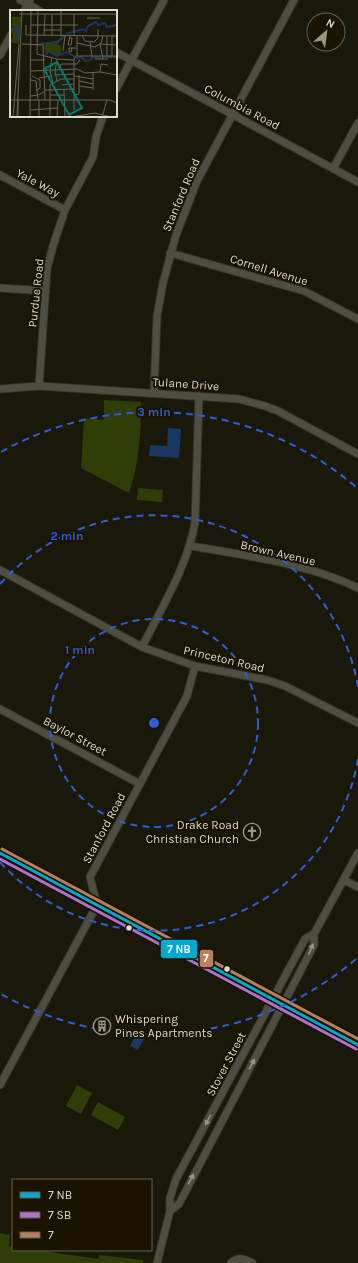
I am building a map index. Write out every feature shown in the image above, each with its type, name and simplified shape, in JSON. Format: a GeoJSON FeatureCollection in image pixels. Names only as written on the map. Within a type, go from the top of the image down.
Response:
{"type":"FeatureCollection","features":[{"type":"Feature","properties":{"kind":"main road"},"geometry":{"type":"LineString","coordinates":[[0,853],[358,1045]]}},
{"type":"Feature","properties":{"kind":"street"},"geometry":{"type":"LineString","coordinates":[[20,0],[38,10]]}},
{"type":"Feature","properties":{"kind":"street"},"geometry":{"type":"LineString","coordinates":[[117,87],[164,0]]}},
{"type":"Feature","properties":{"kind":"street","name":"Stanford Road"},"geometry":{"type":"LineString","coordinates":[[154,393],[157,316],[170,253],[197,181],[294,0]]}},
{"type":"Feature","properties":{"kind":"street"},"geometry":{"type":"LineString","coordinates":[[0,55],[10,37]]}},
{"type":"Feature","properties":{"kind":"street","name":"Columbia Road"},"geometry":{"type":"LineString","coordinates":[[117,53],[358,182]]}},
{"type":"Feature","properties":{"kind":"street","name":"Purdue Road"},"geometry":{"type":"LineString","coordinates":[[39,386],[46,291],[53,246],[65,210],[93,157],[96,137],[103,117]]}},
{"type":"Feature","properties":{"kind":"street"},"geometry":{"type":"LineString","coordinates":[[333,169],[358,123]]}},
{"type":"Feature","properties":{"kind":"street","name":"Yale Way"},"geometry":{"type":"LineString","coordinates":[[0,175],[65,210]]}},
{"type":"Feature","properties":{"kind":"street","name":"Cornell Avenue"},"geometry":{"type":"LineString","coordinates":[[170,253],[304,291],[358,319]]}},
{"type":"Feature","properties":{"kind":"street"},"geometry":{"type":"LineString","coordinates":[[0,288],[46,291]]}},
{"type":"Feature","properties":{"kind":"street","name":"Tulane Drive"},"geometry":{"type":"LineString","coordinates":[[0,389],[39,386],[239,399],[265,406],[358,454]]}},
{"type":"Feature","properties":{"kind":"street"},"geometry":{"type":"LineString","coordinates":[[142,646],[191,546],[196,523],[199,396]]}},
{"type":"Feature","properties":{"kind":"street","name":"Brown Avenue"},"geometry":{"type":"LineString","coordinates":[[191,546],[242,555],[315,572],[358,588]]}},
{"type":"Feature","properties":{"kind":"street","name":"Princeton Road"},"geometry":{"type":"LineString","coordinates":[[0,570],[142,646],[195,666],[267,680],[285,686],[358,723]]}},
{"type":"Feature","properties":{"kind":"street","name":"Stanford Road"},"geometry":{"type":"LineString","coordinates":[[97,905],[90,877],[187,696],[195,666]]}},
{"type":"Feature","properties":{"kind":"street","name":"Baylor Street"},"geometry":{"type":"LineString","coordinates":[[0,708],[140,784]]}},
{"type":"Feature","properties":{"kind":"street","name":"Stover Street"},"geometry":{"type":"LineString","coordinates":[[170,1211],[179,1204],[314,945],[314,934],[358,853]]}},
{"type":"Feature","properties":{"kind":"street"},"geometry":{"type":"LineString","coordinates":[[344,880],[358,887]]}},
{"type":"Feature","properties":{"kind":"street"},"geometry":{"type":"LineString","coordinates":[[0,1084],[97,905]]}},
{"type":"Feature","properties":{"kind":"street","name":"Stover Street"},"geometry":{"type":"LineString","coordinates":[[157,1263],[170,1211],[170,1198],[176,1179],[305,939],[314,934]]}},
{"type":"Feature","properties":{"kind":"street"},"geometry":{"type":"LineString","coordinates":[[231,1263],[235,1259],[243,1258],[252,1263]]}},
{"type":"Feature","properties":{"kind":"green space"},"geometry":{"type":"Polygon","coordinates":[[[104,400],[141,402],[139,448],[129,493],[81,468],[84,418],[104,420],[104,400]]]}},
{"type":"Feature","properties":{"kind":"green space"},"geometry":{"type":"Polygon","coordinates":[[[138,488],[163,490],[162,502],[137,500],[138,488]]]}},
{"type":"Feature","properties":{"kind":"green space"},"geometry":{"type":"Polygon","coordinates":[[[77,1085],[92,1093],[81,1114],[66,1106],[77,1085]]]}},
{"type":"Feature","properties":{"kind":"green space"},"geometry":{"type":"Polygon","coordinates":[[[98,1102],[125,1117],[118,1130],[91,1115],[98,1102]]]}},
{"type":"Feature","properties":{"kind":"green space"},"geometry":{"type":"Polygon","coordinates":[[[0,1233],[10,1235],[9,1246],[12,1247],[12,1251],[43,1251],[98,1259],[99,1255],[143,1260],[143,1263],[0,1263],[0,1233]]]}},
{"type":"Feature","properties":{"kind":"water"},"geometry":{"type":"Polygon","coordinates":[[[168,428],[181,429],[179,458],[149,456],[150,445],[167,446],[168,428]]]}},
{"type":"Feature","properties":{"kind":"water"},"geometry":{"type":"Polygon","coordinates":[[[138,1031],[146,1035],[138,1050],[130,1046],[138,1031]]]}},
{"type":"Feature","properties":{"kind":"transit line","name":"7"},"geometry":{"type":"LineString","coordinates":[[2,849],[358,1039]]}},
{"type":"Feature","properties":{"kind":"transit line"},"geometry":{"type":"LineString","coordinates":[[0,853],[358,1045]]}},
{"type":"Feature","properties":{"kind":"transit line"},"geometry":{"type":"LineString","coordinates":[[0,859],[356,1049]]}},
{"type":"Feature","properties":{"kind":"place","name":"Drake Road Christian Church"},"geometry":{"type":"Point","coordinates":[252,832]}},
{"type":"Feature","properties":{"kind":"place","name":"Whispering Pines Apartments"},"geometry":{"type":"Point","coordinates":[102,1026]}}]}
